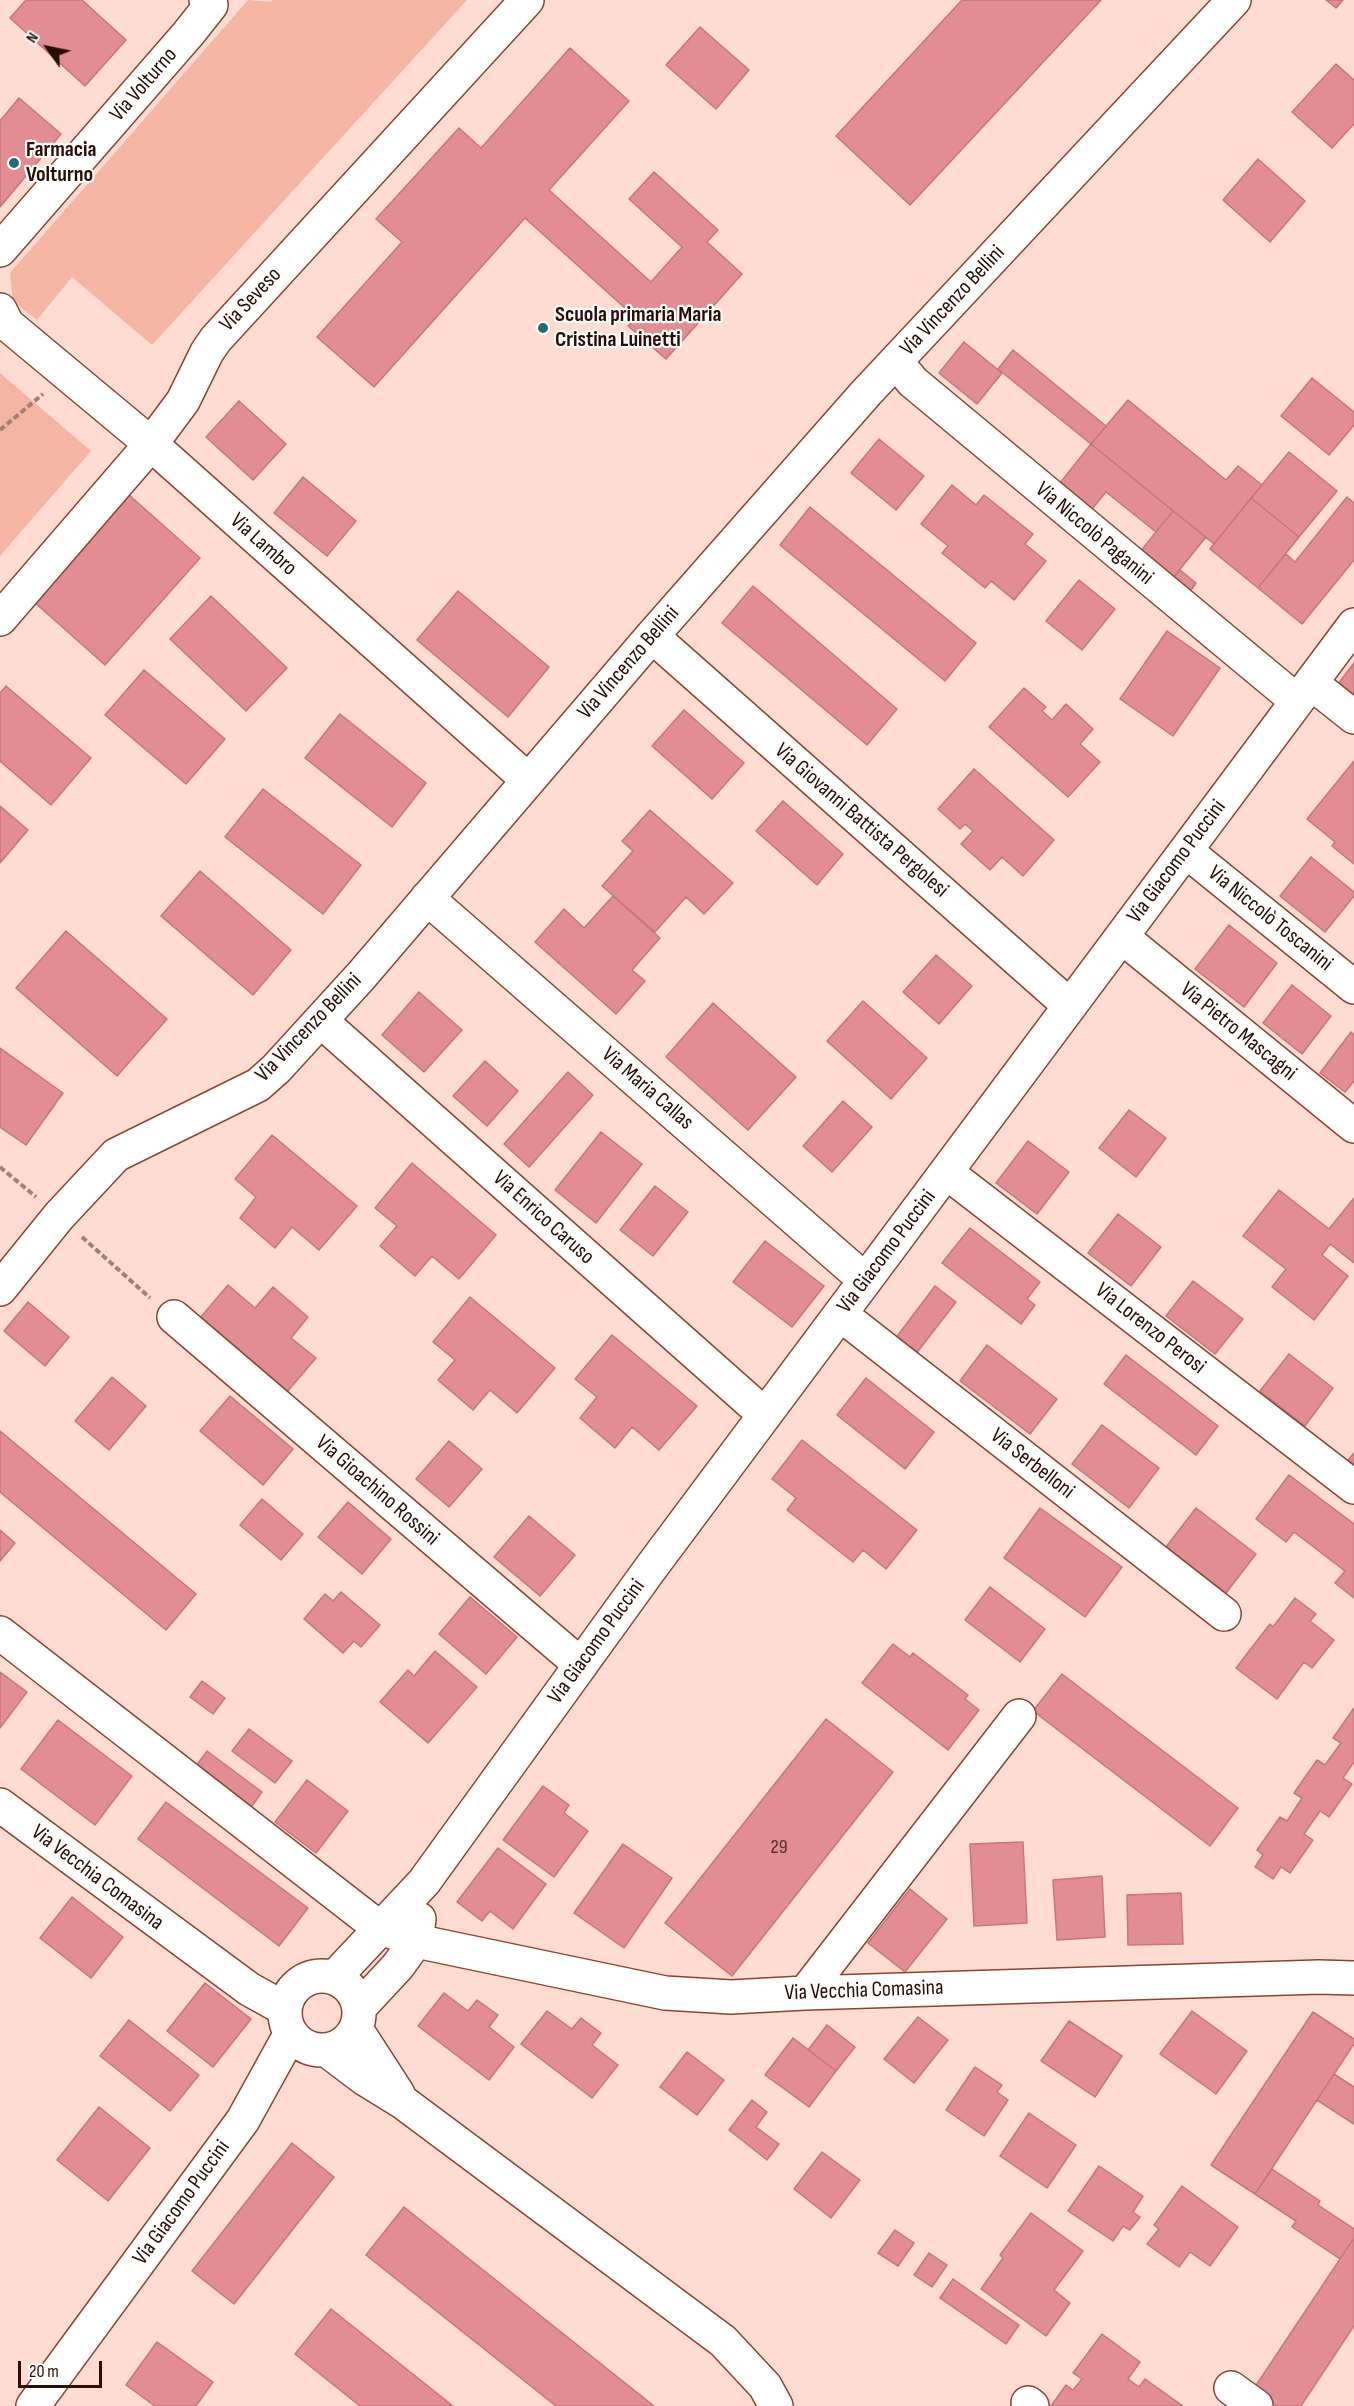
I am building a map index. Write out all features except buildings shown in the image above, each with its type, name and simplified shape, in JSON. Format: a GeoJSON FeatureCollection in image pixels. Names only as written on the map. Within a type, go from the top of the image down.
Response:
{"type":"FeatureCollection","features":[{"type":"Feature","properties":{"kind":"street","name":"Via Volturno"},"geometry":{"type":"LineString","coordinates":[[0,249],[188,34],[211,5],[206,0]]}},
{"type":"Feature","properties":{"kind":"street","name":"Via Seveso"},"geometry":{"type":"LineString","coordinates":[[0,619],[151,444],[183,401],[207,352],[216,339],[527,0]]}},
{"type":"Feature","properties":{"kind":"street","name":"Via Vincenzo Bellini"},"geometry":{"type":"LineString","coordinates":[[0,1289],[70,1226],[116,1155],[258,1085],[276,1069],[428,898],[804,462],[1234,0]]}},
{"type":"Feature","properties":{"kind":"street","name":"Via Lambro"},"geometry":{"type":"LineString","coordinates":[[0,310],[7,324],[151,444],[528,780]]}},
{"type":"Feature","properties":{"kind":"street","name":"Via Niccolò Paganini"},"geometry":{"type":"LineString","coordinates":[[896,362],[913,382],[955,417],[1304,692],[1354,717]]}},
{"type":"Feature","properties":{"kind":"street","name":"Via Giacomo Puccini"},"geometry":{"type":"LineString","coordinates":[[334,1978],[424,1882],[765,1415],[1354,625]]}},
{"type":"Feature","properties":{"kind":"street","name":"Via Giovanni Battista Pergolesi"},"geometry":{"type":"LineString","coordinates":[[652,636],[1070,1006]]}},
{"type":"Feature","properties":{"kind":"street","name":"Via Niccolò Toscanini"},"geometry":{"type":"LineString","coordinates":[[1186,850],[1354,987]]}},
{"type":"Feature","properties":{"kind":"street","name":"Via Maria Callas"},"geometry":{"type":"LineString","coordinates":[[428,898],[865,1280]]}},
{"type":"Feature","properties":{"kind":"street","name":"Via Pietro Mascagni"},"geometry":{"type":"LineString","coordinates":[[1122,937],[1354,1126]]}},
{"type":"Feature","properties":{"kind":"street","name":"Via Enrico Caruso"},"geometry":{"type":"LineString","coordinates":[[321,1021],[765,1415]]}},
{"type":"Feature","properties":{"kind":"street","name":"Via Lorenzo Perosi"},"geometry":{"type":"LineString","coordinates":[[946,1172],[1354,1487]]}},
{"type":"Feature","properties":{"kind":"street","name":"Via Serbelloni"},"geometry":{"type":"LineString","coordinates":[[840,1314],[1224,1614]]}},
{"type":"Feature","properties":{"kind":"street","name":"Via Gioachino Rossini"},"geometry":{"type":"LineString","coordinates":[[174,1317],[581,1665]]}},
{"type":"Feature","properties":{"kind":"street","name":"Via Vecchia Comasina"},"geometry":{"type":"LineString","coordinates":[[0,1633],[368,1919],[382,1928],[416,1941],[665,1993],[731,1997],[1307,1977],[1354,1978]]}},
{"type":"Feature","properties":{"kind":"street"},"geometry":{"type":"LineString","coordinates":[[805,1993],[1019,1716]]}},
{"type":"Feature","properties":{"kind":"street","name":"Via Vecchia Comasina"},"geometry":{"type":"LineString","coordinates":[[0,1805],[194,1950],[304,2025],[365,2079],[404,2103],[723,2341],[765,2386],[776,2406]]}},
{"type":"Feature","properties":{"kind":"street","name":"Via Giacomo Puccini"},"geometry":{"type":"LineString","coordinates":[[358,2019],[416,1941],[424,1882]]}},
{"type":"Feature","properties":{"kind":"street"},"geometry":{"type":"LineString","coordinates":[[322,1976],[334,1978],[345,1984],[354,1993],[358,2019],[350,2039],[340,2047],[304,2025],[310,1978],[322,1976]]}},
{"type":"Feature","properties":{"kind":"street","name":"Via Vecchia Comasina"},"geometry":{"type":"LineString","coordinates":[[358,2019],[404,2103]]}},
{"type":"Feature","properties":{"kind":"street","name":"Via Giacomo Puccini"},"geometry":{"type":"LineString","coordinates":[[33,2406],[243,2120],[304,2025]]}},
{"type":"Feature","properties":{"kind":"path"},"geometry":{"type":"LineString","coordinates":[[0,430],[65,374]]}},
{"type":"Feature","properties":{"kind":"path"},"geometry":{"type":"LineString","coordinates":[[0,1167],[174,1317]]}},
{"type":"Feature","properties":{"kind":"shaded area"},"geometry":{"type":"Polygon","coordinates":[[[248,0],[271,2],[273,0],[467,0],[152,345],[72,277],[37,320],[13,301],[10,273],[248,0]]]}},
{"type":"Feature","properties":{"kind":"shaded area"},"geometry":{"type":"Polygon","coordinates":[[[0,373],[91,451],[0,556],[0,373]]]}},
{"type":"Feature","properties":{"kind":"place","name":"Farmacia Volturno"},"geometry":{"type":"Point","coordinates":[14,163]}},
{"type":"Feature","properties":{"kind":"place","name":"Scuola primaria Maria Cristina Luinetti"},"geometry":{"type":"Point","coordinates":[543,328]}}]}
